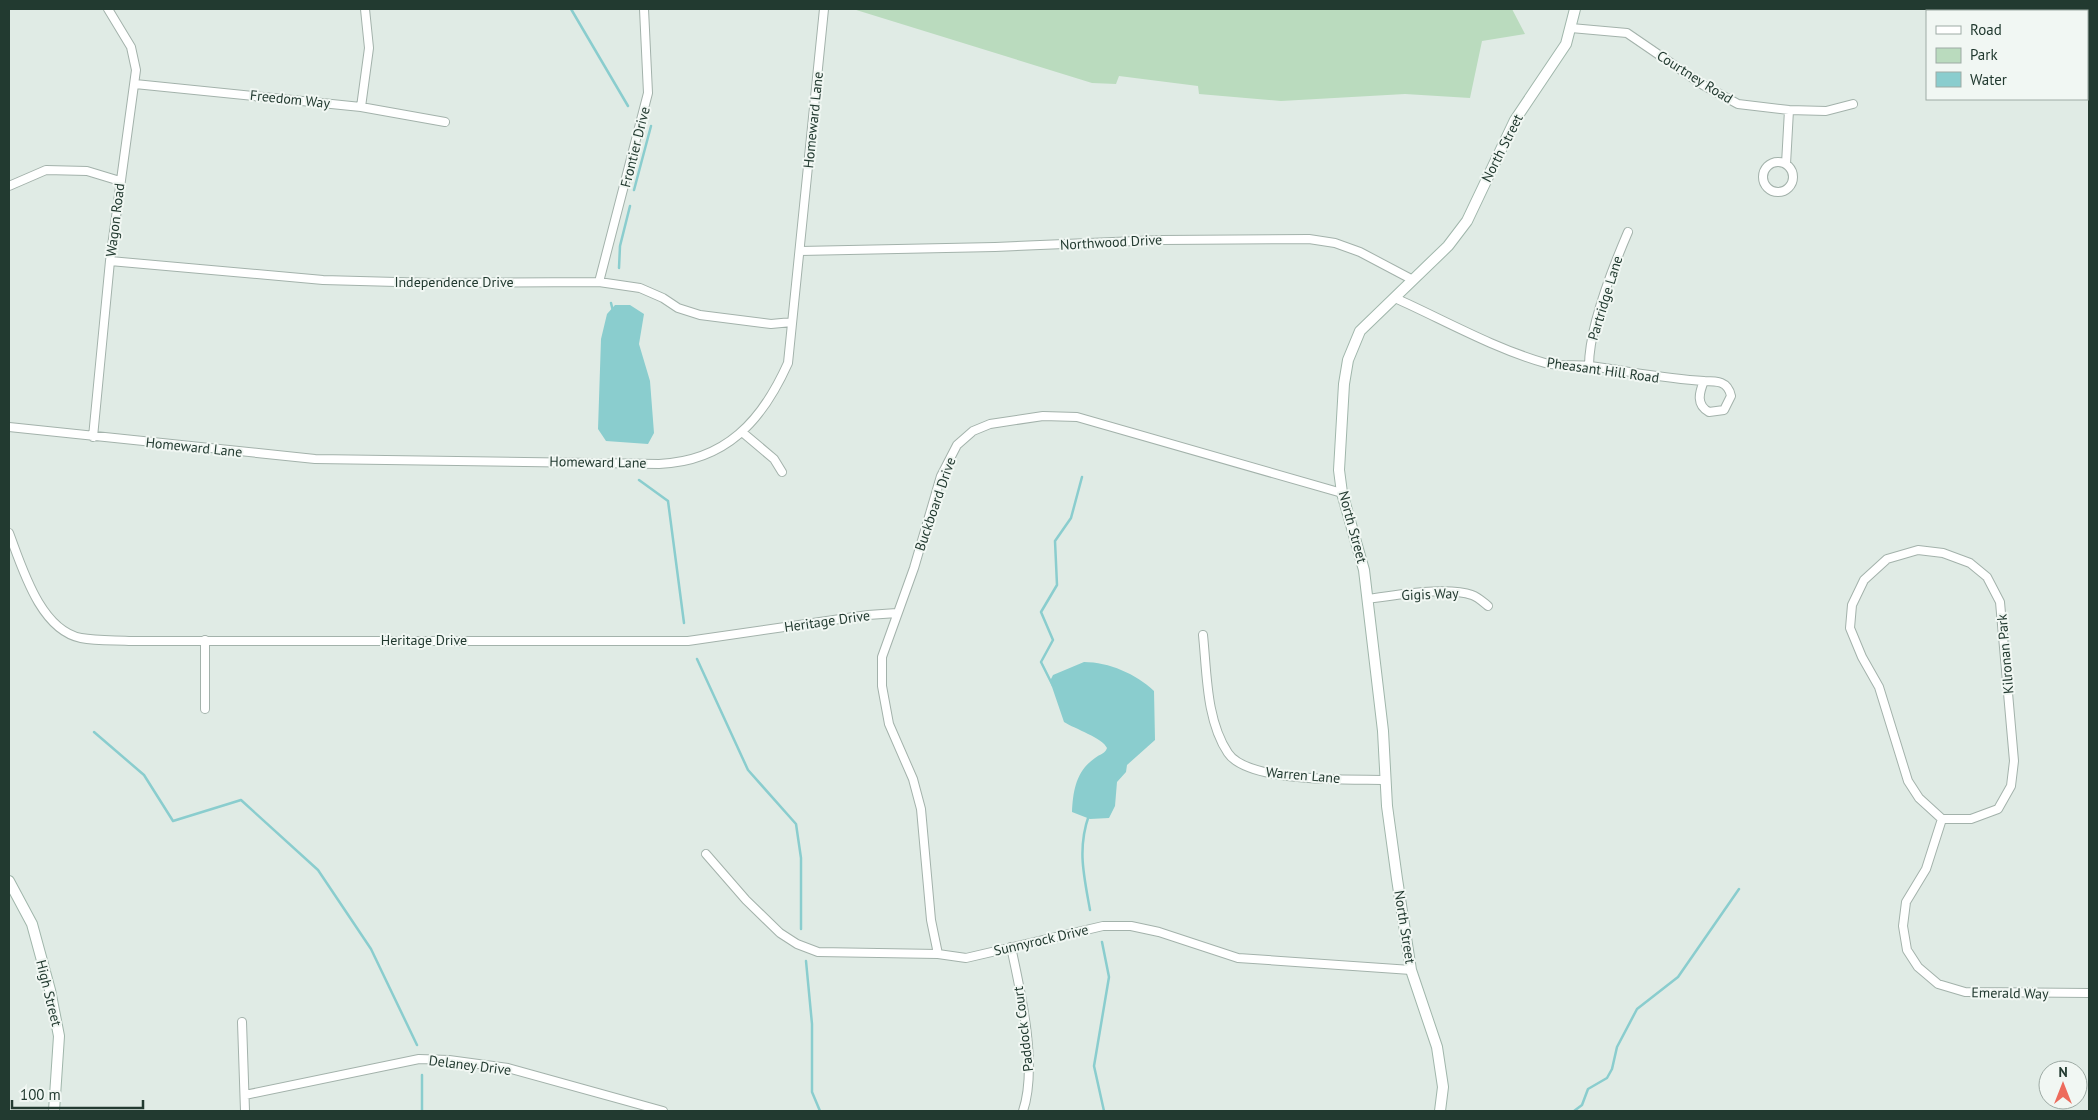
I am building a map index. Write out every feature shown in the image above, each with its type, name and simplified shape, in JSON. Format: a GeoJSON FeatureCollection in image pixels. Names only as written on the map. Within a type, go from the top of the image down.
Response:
{"type":"FeatureCollection","features":[{"type":"Feature","properties":{"kind":"street","name":"Wagon Road"},"geometry":{"type":"LineString","coordinates":[[93,437],[110,261],[136,70],[131,47],[108,9]]}},
{"type":"Feature","properties":{"kind":"street"},"geometry":{"type":"LineString","coordinates":[[361,107],[369,48],[365,9]]}},
{"type":"Feature","properties":{"kind":"street","name":"Frontier Drive"},"geometry":{"type":"LineString","coordinates":[[599,282],[648,93],[644,9]]}},
{"type":"Feature","properties":{"kind":"street","name":"Homeward Lane"},"geometry":{"type":"LineString","coordinates":[[9,427],[315,459],[659,464],[683,462],[703,456],[742,432],[751,424],[768,404],[788,363],[824,9]]}},
{"type":"Feature","properties":{"kind":"street","name":"North Street"},"geometry":{"type":"LineString","coordinates":[[1440,1111],[1443,1087],[1437,1047],[1411,970],[1385,780],[1383,730],[1361,554],[1342,493],[1339,470],[1348,360],[1360,331],[1448,246],[1467,221],[1501,145],[1515,120],[1555,63],[1571,28],[1575,9]]}},
{"type":"Feature","properties":{"kind":"street","name":"Courtney Road"},"geometry":{"type":"LineString","coordinates":[[1571,28],[1627,33],[1703,85],[1738,104],[1789,110],[1832,110],[1853,104]]}},
{"type":"Feature","properties":{"kind":"street","name":"Freedom Way"},"geometry":{"type":"LineString","coordinates":[[135,84],[361,107],[444,122]]}},
{"type":"Feature","properties":{"kind":"street"},"geometry":{"type":"LineString","coordinates":[[1786,164],[1772,162],[1765,168],[1763,178],[1770,189],[1780,192],[1785,190],[1792,182],[1792,172],[1786,164],[1789,110]]}},
{"type":"Feature","properties":{"kind":"street"},"geometry":{"type":"LineString","coordinates":[[9,186],[46,170],[87,171],[120,181]]}},
{"type":"Feature","properties":{"kind":"street","name":"Partridge Lane"},"geometry":{"type":"LineString","coordinates":[[1589,366],[1591,343],[1613,268],[1628,232]]}},
{"type":"Feature","properties":{"kind":"street","name":"Northwood Drive"},"geometry":{"type":"LineString","coordinates":[[800,251],[995,247],[1170,240],[1309,239],[1335,242],[1413,280]]}},
{"type":"Feature","properties":{"kind":"street","name":"Independence Drive"},"geometry":{"type":"LineString","coordinates":[[110,261],[323,280],[433,283],[599,282],[640,288],[663,298],[678,308],[700,315],[771,324],[792,322]]}},
{"type":"Feature","properties":{"kind":"street","name":"Pheasant Hill Road"},"geometry":{"type":"LineString","coordinates":[[1395,298],[1529,357],[1563,366],[1589,366],[1648,376],[1717,381],[1727,386],[1731,396],[1730,402],[1724,410],[1710,412],[1702,406],[1699,396],[1704,381]]}},
{"type":"Feature","properties":{"kind":"street","name":"Buckboard Drive"},"geometry":{"type":"LineString","coordinates":[[938,954],[931,920],[921,809],[912,779],[889,724],[882,686],[882,657],[947,463],[962,439],[973,431],[990,424],[1043,416],[1077,417],[1342,493]]}},
{"type":"Feature","properties":{"kind":"street"},"geometry":{"type":"LineString","coordinates":[[742,432],[774,460],[782,472]]}},
{"type":"Feature","properties":{"kind":"street","name":"Heritage Drive"},"geometry":{"type":"LineString","coordinates":[[9,534],[29,584],[49,618],[58,626],[80,638],[132,641],[688,641],[868,615],[897,613]]}},
{"type":"Feature","properties":{"kind":"street","name":"Kilronan Park"},"geometry":{"type":"LineString","coordinates":[[1918,550],[1943,553],[1970,563],[1987,577],[2000,602],[2014,761],[2011,786],[1998,809],[1971,819],[1942,819],[1919,798],[1908,781],[1879,687],[1862,657],[1850,628],[1852,605],[1864,580],[1887,559],[1918,550]]}},
{"type":"Feature","properties":{"kind":"street","name":"Gigis Way"},"geometry":{"type":"LineString","coordinates":[[1368,599],[1408,594],[1460,592],[1474,595],[1488,606]]}},
{"type":"Feature","properties":{"kind":"street","name":"Warren Lane"},"geometry":{"type":"LineString","coordinates":[[1203,635],[1213,720],[1228,754],[1252,770],[1285,776],[1385,780]]}},
{"type":"Feature","properties":{"kind":"street"},"geometry":{"type":"LineString","coordinates":[[205,640],[205,709]]}},
{"type":"Feature","properties":{"kind":"street","name":"Emerald Way"},"geometry":{"type":"LineString","coordinates":[[1942,819],[1926,869],[1906,902],[1903,926],[1907,950],[1918,967],[1938,984],[1965,992],[2089,993]]}},
{"type":"Feature","properties":{"kind":"street","name":"Sunnyrock Drive"},"geometry":{"type":"LineString","coordinates":[[706,854],[746,900],[780,933],[797,944],[818,952],[938,954],[966,958],[1103,926],[1131,926],[1159,932],[1238,958],[1411,970]]}},
{"type":"Feature","properties":{"kind":"street","name":"High Street"},"geometry":{"type":"LineString","coordinates":[[9,881],[32,924],[60,1036],[54,1111]]}},
{"type":"Feature","properties":{"kind":"street","name":"Paddock Court"},"geometry":{"type":"LineString","coordinates":[[1011,947],[1029,1056],[1029,1080],[1024,1111]]}},
{"type":"Feature","properties":{"kind":"street"},"geometry":{"type":"LineString","coordinates":[[242,1022],[245,1111]]}},
{"type":"Feature","properties":{"kind":"street","name":"Delaney Drive"},"geometry":{"type":"LineString","coordinates":[[245,1095],[419,1059],[449,1060],[508,1068],[663,1111]]}},
{"type":"Feature","properties":{"kind":"green space"},"geometry":{"type":"Polygon","coordinates":[[[853,9],[1512,9],[1525,34],[1482,41],[1470,98],[1405,94],[1281,101],[1199,94],[1198,86],[1119,76],[1116,84],[1092,83],[853,9]]]}},
{"type":"Feature","properties":{"kind":"water"},"geometry":{"type":"Polygon","coordinates":[[[615,305],[630,305],[644,314],[639,344],[650,381],[654,433],[648,444],[606,441],[598,429],[601,339],[607,314],[615,305]]]}},
{"type":"Feature","properties":{"kind":"water"},"geometry":{"type":"Polygon","coordinates":[[[1084,662],[1103,664],[1122,670],[1139,679],[1154,691],[1155,740],[1127,765],[1126,772],[1117,782],[1115,806],[1109,818],[1090,819],[1072,812],[1073,797],[1080,775],[1089,763],[1104,753],[1107,748],[1095,737],[1064,722],[1050,681],[1053,675],[1084,662]]]}},
{"type":"Feature","properties":{"kind":"waterway"},"geometry":{"type":"LineString","coordinates":[[571,9],[628,106]]}},
{"type":"Feature","properties":{"kind":"waterway"},"geometry":{"type":"LineString","coordinates":[[634,190],[651,126]]}},
{"type":"Feature","properties":{"kind":"waterway"},"geometry":{"type":"LineString","coordinates":[[619,268],[620,246],[630,206]]}},
{"type":"Feature","properties":{"kind":"waterway"},"geometry":{"type":"LineString","coordinates":[[611,303],[613,311]]}},
{"type":"Feature","properties":{"kind":"waterway"},"geometry":{"type":"LineString","coordinates":[[1053,686],[1041,662],[1053,640],[1041,612],[1057,585],[1055,541],[1071,518],[1082,477]]}},
{"type":"Feature","properties":{"kind":"waterway"},"geometry":{"type":"LineString","coordinates":[[639,480],[668,501],[684,623]]}},
{"type":"Feature","properties":{"kind":"waterway"},"geometry":{"type":"LineString","coordinates":[[697,659],[748,770],[796,824],[801,858],[801,929]]}},
{"type":"Feature","properties":{"kind":"waterway"},"geometry":{"type":"LineString","coordinates":[[94,732],[144,775],[173,821],[241,800],[318,870],[371,949],[417,1045]]}},
{"type":"Feature","properties":{"kind":"waterway"},"geometry":{"type":"LineString","coordinates":[[1089,815],[1085,827],[1082,851],[1090,910]]}},
{"type":"Feature","properties":{"kind":"waterway"},"geometry":{"type":"LineString","coordinates":[[1574,1111],[1582,1105],[1588,1089],[1607,1078],[1612,1069],[1617,1047],[1637,1009],[1678,977],[1739,889]]}},
{"type":"Feature","properties":{"kind":"waterway"},"geometry":{"type":"LineString","coordinates":[[1102,942],[1109,977],[1094,1066],[1104,1111]]}},
{"type":"Feature","properties":{"kind":"waterway"},"geometry":{"type":"LineString","coordinates":[[806,961],[812,1024],[812,1092],[820,1111]]}},
{"type":"Feature","properties":{"kind":"waterway"},"geometry":{"type":"LineString","coordinates":[[422,1075],[422,1111]]}}]}
